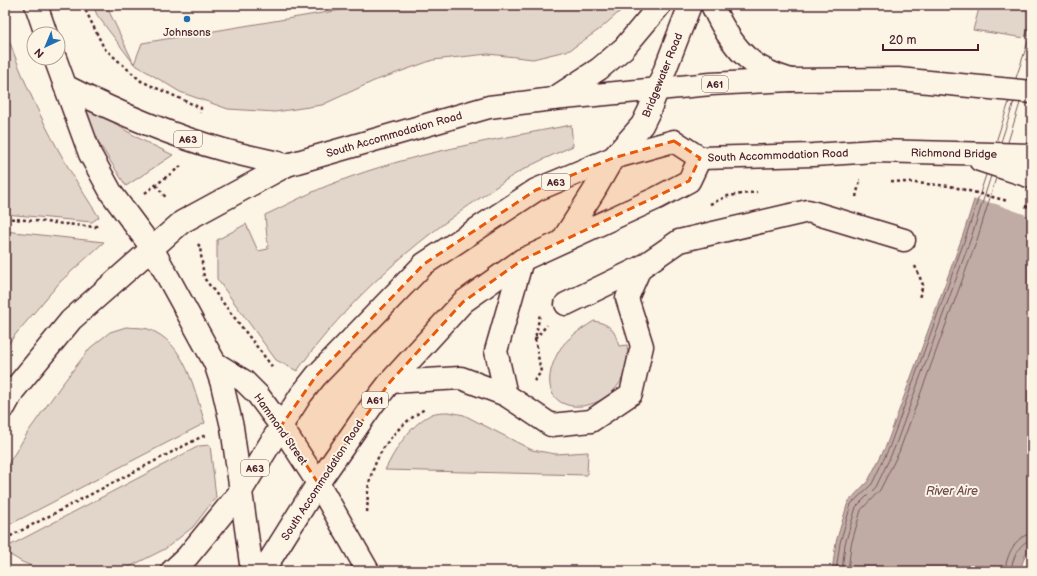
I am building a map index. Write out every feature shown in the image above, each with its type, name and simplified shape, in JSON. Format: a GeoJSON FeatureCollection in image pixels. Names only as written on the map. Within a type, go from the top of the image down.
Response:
{"type":"FeatureCollection","features":[{"type":"Feature","properties":{"kind":"main road"},"geometry":{"type":"LineString","coordinates":[[36,5],[43,26]]}},
{"type":"Feature","properties":{"kind":"main road"},"geometry":{"type":"LineString","coordinates":[[553,99],[599,69],[624,48],[660,5]]}},
{"type":"Feature","properties":{"kind":"main road","name":"Bridgewater Road"},"geometry":{"type":"LineString","coordinates":[[562,241],[613,158],[642,125],[649,112],[690,5]]}},
{"type":"Feature","properties":{"kind":"main road"},"geometry":{"type":"LineString","coordinates":[[712,5],[722,27],[751,61],[778,76],[791,80]]}},
{"type":"Feature","properties":{"kind":"main road","name":"A63"},"geometry":{"type":"LineString","coordinates":[[58,66],[90,154],[112,194],[152,248],[215,364],[222,384],[232,426],[252,571]]}},
{"type":"Feature","properties":{"kind":"main road","name":"South Accommodation Road"},"geometry":{"type":"LineString","coordinates":[[5,406],[13,391],[71,320],[182,222],[287,165],[489,107],[553,99],[711,84],[791,80],[898,79],[1031,91]]}},
{"type":"Feature","properties":{"kind":"main road","name":"A63"},"geometry":{"type":"LineString","coordinates":[[65,86],[94,101],[184,137],[225,150],[287,165]]}},
{"type":"Feature","properties":{"kind":"main road","name":"A63"},"geometry":{"type":"LineString","coordinates":[[172,571],[187,557],[241,491],[301,395],[316,376],[424,264],[536,190],[613,158],[674,141],[700,158]]}},
{"type":"Feature","properties":{"kind":"main road","name":"South Accommodation Road"},"geometry":{"type":"LineString","coordinates":[[263,571],[318,483],[390,382],[463,302],[522,260],[657,198],[688,181],[700,158],[813,155],[875,151]]}},
{"type":"Feature","properties":{"kind":"main road","name":"Richmond Bridge"},"geometry":{"type":"LineString","coordinates":[[875,151],[1032,155]]}},
{"type":"Feature","properties":{"kind":"main road"},"geometry":{"type":"LineString","coordinates":[[954,152],[1032,177]]}},
{"type":"Feature","properties":{"kind":"main road"},"geometry":{"type":"LineString","coordinates":[[566,304],[640,268],[679,241],[808,211],[904,240]]}},
{"type":"Feature","properties":{"kind":"main road"},"geometry":{"type":"LineString","coordinates":[[506,395],[496,351],[522,260]]}},
{"type":"Feature","properties":{"kind":"main road"},"geometry":{"type":"LineString","coordinates":[[390,382],[461,378],[506,395],[551,425],[591,422],[630,394],[642,346],[627,298],[640,268]]}},
{"type":"Feature","properties":{"kind":"main road","name":"Hammond Street"},"geometry":{"type":"LineString","coordinates":[[215,364],[244,381],[258,395],[281,426],[318,483],[368,571]]}},
{"type":"Feature","properties":{"kind":"path"},"geometry":{"type":"LineString","coordinates":[[83,5],[104,48],[141,81],[202,108]]}},
{"type":"Feature","properties":{"kind":"path"},"geometry":{"type":"LineString","coordinates":[[889,181],[950,186],[1010,201]]}},
{"type":"Feature","properties":{"kind":"path"},"geometry":{"type":"LineString","coordinates":[[5,218],[95,227],[124,209],[156,185],[200,247],[204,278],[282,379],[301,395]]}},
{"type":"Feature","properties":{"kind":"path"},"geometry":{"type":"LineString","coordinates":[[1025,206],[1032,208]]}},
{"type":"Feature","properties":{"kind":"path"},"geometry":{"type":"LineString","coordinates":[[904,240],[924,285],[919,298]]}},
{"type":"Feature","properties":{"kind":"path"},"geometry":{"type":"LineString","coordinates":[[367,516],[369,484],[379,453],[400,426],[373,404]]}},
{"type":"Feature","properties":{"kind":"path"},"geometry":{"type":"LineString","coordinates":[[5,539],[199,438],[232,426]]}},
{"type":"Feature","properties":{"kind":"highlighted area"},"geometry":{"type":"Polygon","coordinates":[[[674,141],[700,158],[689,181],[522,260],[463,302],[390,382],[318,483],[281,426],[316,376],[424,264],[536,190],[613,158],[674,141]]]}},
{"type":"Feature","properties":{"kind":"shaded area"},"geometry":{"type":"Polygon","coordinates":[[[93,5],[106,5],[134,64],[97,15],[93,5]]]}},
{"type":"Feature","properties":{"kind":"shaded area"},"geometry":{"type":"Polygon","coordinates":[[[370,5],[627,5],[600,29],[570,50],[533,59],[488,54],[433,60],[374,81],[322,105],[275,112],[228,109],[180,92],[134,64],[142,43],[370,5]]]}},
{"type":"Feature","properties":{"kind":"shaded area"},"geometry":{"type":"Polygon","coordinates":[[[980,5],[1032,5],[1032,16],[1025,38],[973,30],[980,5]]]}},
{"type":"Feature","properties":{"kind":"shaded area"},"geometry":{"type":"Polygon","coordinates":[[[5,28],[34,102],[71,172],[99,217],[92,222],[5,214],[5,28]]]}},
{"type":"Feature","properties":{"kind":"shaded area"},"geometry":{"type":"Polygon","coordinates":[[[73,92],[120,127],[142,140],[173,155],[126,186],[90,129],[73,92]]]}},
{"type":"Feature","properties":{"kind":"shaded area"},"geometry":{"type":"Polygon","coordinates":[[[571,125],[573,146],[525,168],[456,214],[406,254],[359,297],[337,320],[297,371],[276,360],[217,279],[217,240],[246,224],[258,251],[268,249],[265,215],[319,189],[365,172],[423,155],[571,125]]]}},
{"type":"Feature","properties":{"kind":"shaded area"},"geometry":{"type":"Polygon","coordinates":[[[5,231],[104,242],[61,281],[5,349],[5,231]]]}},
{"type":"Feature","properties":{"kind":"shaded area"},"geometry":{"type":"Polygon","coordinates":[[[594,321],[608,326],[614,332],[619,346],[627,345],[628,358],[625,372],[617,386],[606,397],[592,404],[578,406],[565,404],[556,398],[550,386],[552,366],[563,345],[594,321]]]}},
{"type":"Feature","properties":{"kind":"shaded area"},"geometry":{"type":"Polygon","coordinates":[[[126,327],[148,329],[161,335],[171,345],[187,368],[205,423],[5,527],[5,469],[28,432],[90,348],[110,332],[126,327]]]}},
{"type":"Feature","properties":{"kind":"shaded area"},"geometry":{"type":"Polygon","coordinates":[[[449,412],[464,415],[532,450],[556,454],[588,452],[587,475],[385,470],[403,439],[416,425],[432,414],[449,412]]]}},
{"type":"Feature","properties":{"kind":"shaded area"},"geometry":{"type":"Polygon","coordinates":[[[210,445],[216,497],[193,527],[165,549],[127,568],[107,571],[44,571],[22,562],[7,553],[9,546],[199,446],[210,445]]]}},
{"type":"Feature","properties":{"kind":"water","name":"River Aire"},"geometry":{"type":"Polygon","coordinates":[[[1032,19],[1032,547],[1025,555],[1020,571],[832,571],[836,542],[848,502],[868,481],[886,446],[963,235],[1032,19]]]}},
{"type":"Feature","properties":{"kind":"pier"},"geometry":{"type":"Polygon","coordinates":[[[1023,37],[1032,37],[1032,217],[996,204],[972,199],[1023,37]]]}},
{"type":"Feature","properties":{"kind":"place","name":"Johnsons"},"geometry":{"type":"Point","coordinates":[187,19]}}]}
